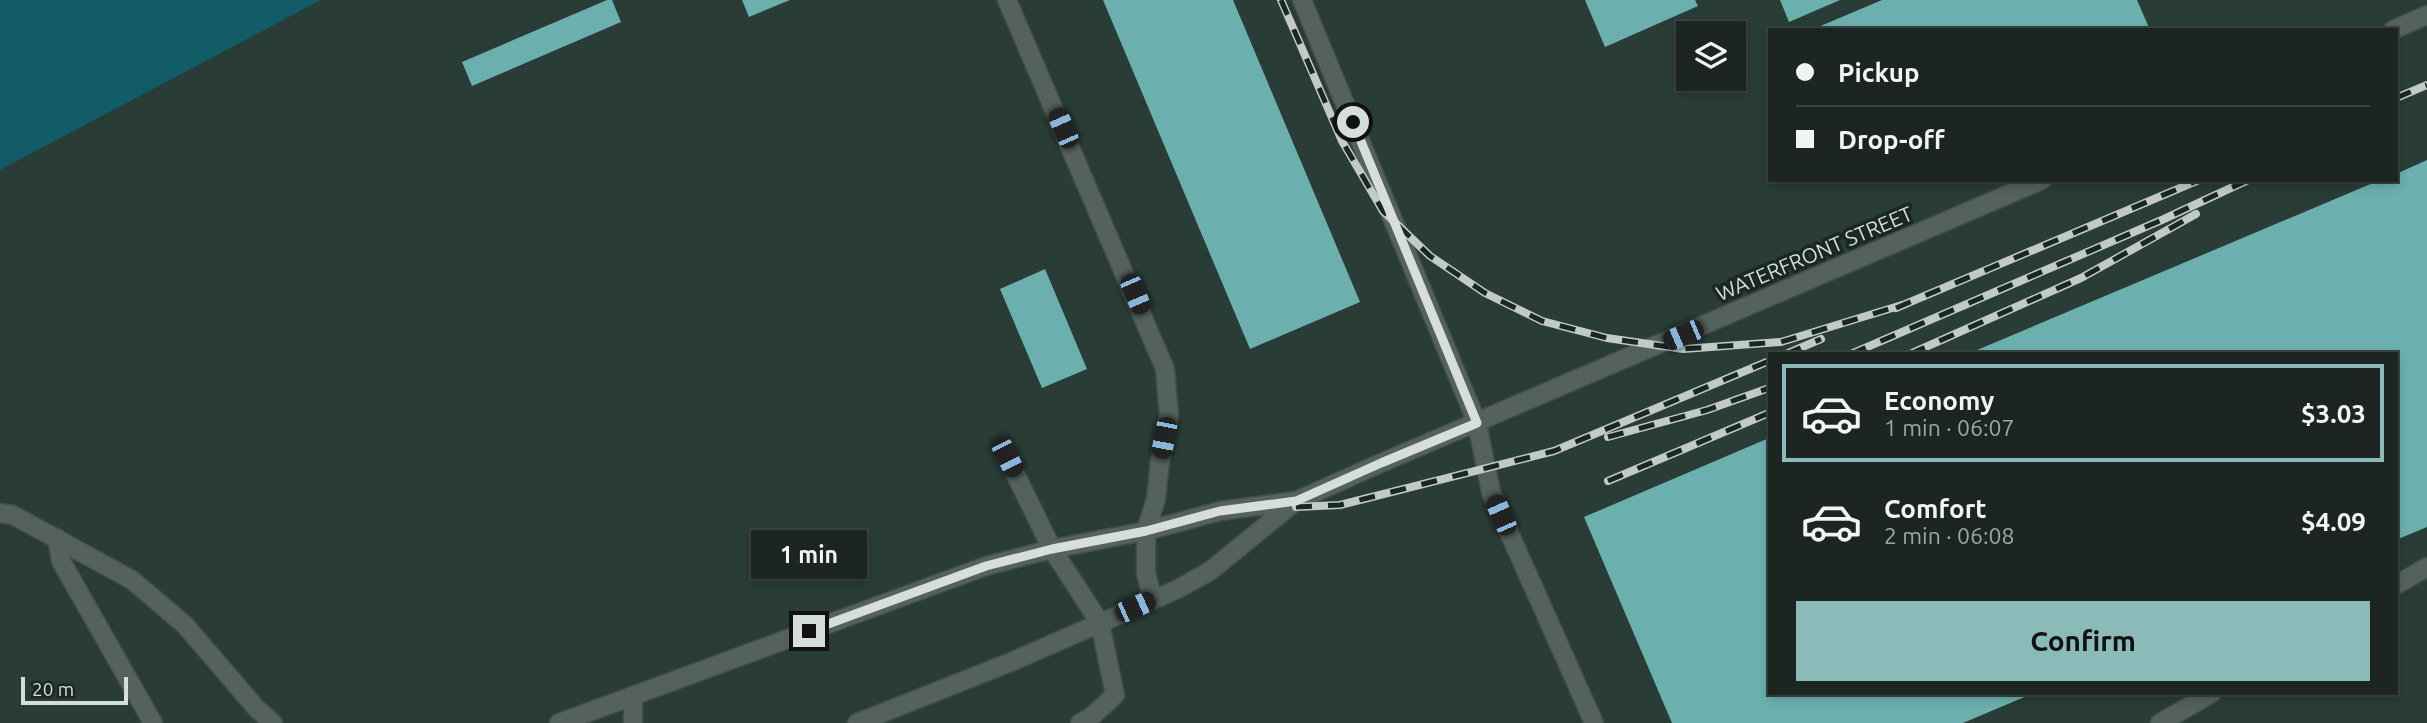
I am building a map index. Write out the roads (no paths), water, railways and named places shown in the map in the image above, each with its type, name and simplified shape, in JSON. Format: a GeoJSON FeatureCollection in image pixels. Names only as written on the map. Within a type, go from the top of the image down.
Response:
{"type":"FeatureCollection","features":[{"type":"Feature","properties":{"kind":"street"},"geometry":{"type":"LineString","coordinates":[[1007,0],[1165,369],[1169,415],[1156,499],[1146,531],[1146,574],[1153,599]]}},
{"type":"Feature","properties":{"kind":"street"},"geometry":{"type":"LineString","coordinates":[[1302,0],[1477,423],[1491,492],[1594,723]]}},
{"type":"Feature","properties":{"kind":"street"},"geometry":{"type":"LineString","coordinates":[[2398,28],[2427,15]]}},
{"type":"Feature","properties":{"kind":"street","name":"WATERFRONT STREET"},"geometry":{"type":"LineString","coordinates":[[1296,501],[2037,182]]}},
{"type":"Feature","properties":{"kind":"street"},"geometry":{"type":"LineString","coordinates":[[1007,457],[1052,549],[1100,623],[1115,695],[1090,718],[1080,723]]}},
{"type":"Feature","properties":{"kind":"street"},"geometry":{"type":"LineString","coordinates":[[559,723],[986,566],[1052,549],[1146,531],[1220,511],[1296,501]]}},
{"type":"Feature","properties":{"kind":"street"},"geometry":{"type":"LineString","coordinates":[[856,723],[1011,662],[1153,599],[1210,570],[1296,501]]}},
{"type":"Feature","properties":{"kind":"street"},"geometry":{"type":"LineString","coordinates":[[0,513],[13,514],[132,580],[185,625],[272,723]]}},
{"type":"Feature","properties":{"kind":"street"},"geometry":{"type":"LineString","coordinates":[[57,538],[61,561],[153,723]]}},
{"type":"Feature","properties":{"kind":"street"},"geometry":{"type":"LineString","coordinates":[[2398,584],[2427,567]]}},
{"type":"Feature","properties":{"kind":"street"},"geometry":{"type":"LineString","coordinates":[[2160,723],[2209,695]]}},
{"type":"Feature","properties":{"kind":"street"},"geometry":{"type":"LineString","coordinates":[[633,696],[633,723]]}},
{"type":"Feature","properties":{"kind":"water"},"geometry":{"type":"Polygon","coordinates":[[[0,0],[321,0],[0,170],[0,0]]]}},
{"type":"Feature","properties":{"kind":"railway"},"geometry":{"type":"LineString","coordinates":[[1281,0],[1342,141],[1383,211],[1430,256],[1485,293],[1542,321],[1607,338],[1683,349],[1781,342],[1902,305]]}},
{"type":"Feature","properties":{"kind":"railway"},"geometry":{"type":"LineString","coordinates":[[2398,97],[2427,85]]}},
{"type":"Feature","properties":{"kind":"railway"},"geometry":{"type":"LineString","coordinates":[[1896,308],[2194,182]]}},
{"type":"Feature","properties":{"kind":"railway"},"geometry":{"type":"LineString","coordinates":[[1856,352],[2244,182]]}},
{"type":"Feature","properties":{"kind":"railway"},"geometry":{"type":"LineString","coordinates":[[1914,352],[2081,278],[2196,214]]}},
{"type":"Feature","properties":{"kind":"railway"},"geometry":{"type":"LineString","coordinates":[[1791,352],[1821,339]]}},
{"type":"Feature","properties":{"kind":"railway"},"geometry":{"type":"LineString","coordinates":[[1296,507],[1340,505],[1554,451],[1768,361]]}},
{"type":"Feature","properties":{"kind":"railway"},"geometry":{"type":"LineString","coordinates":[[1608,437],[1707,410],[1768,388]]}},
{"type":"Feature","properties":{"kind":"railway"},"geometry":{"type":"LineString","coordinates":[[1608,481],[1768,413]]}}]}
